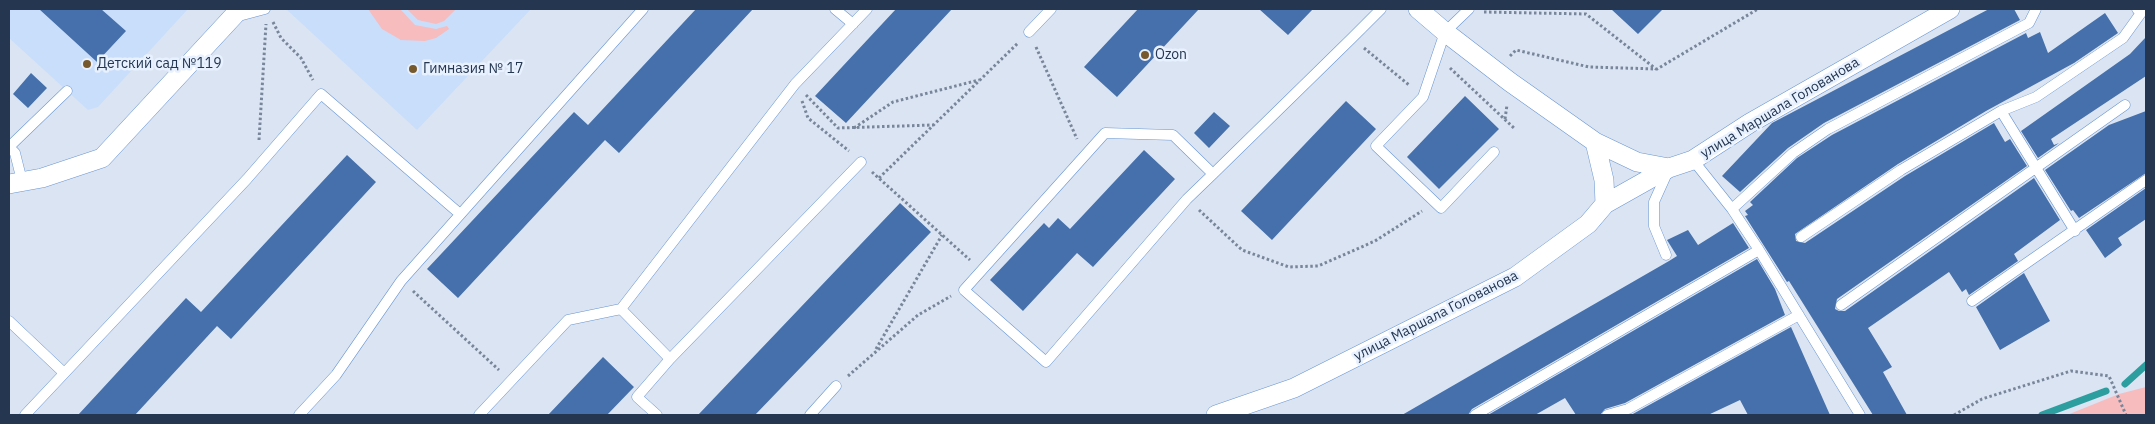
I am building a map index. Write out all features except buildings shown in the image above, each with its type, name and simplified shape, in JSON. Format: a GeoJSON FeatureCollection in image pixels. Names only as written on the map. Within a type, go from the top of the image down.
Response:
{"type":"FeatureCollection","features":[{"type":"Feature","properties":{"kind":"street"},"geometry":{"type":"LineString","coordinates":[[1418,9],[1495,71],[1595,142],[1637,162],[1669,168]]}},
{"type":"Feature","properties":{"kind":"street","name":"улица Маршала Голованова"},"geometry":{"type":"LineString","coordinates":[[1221,414],[1294,388],[1515,277],[1588,224],[1605,204],[1669,168],[1693,160],[1750,123],[1950,9]]}},
{"type":"Feature","properties":{"kind":"street"},"geometry":{"type":"LineString","coordinates":[[15,182],[42,178],[102,158],[236,13]]}},
{"type":"Feature","properties":{"kind":"street"},"geometry":{"type":"LineString","coordinates":[[1595,142],[1604,180],[1605,204]]}},
{"type":"Feature","properties":{"kind":"lane"},"geometry":{"type":"LineString","coordinates":[[299,415],[336,375],[401,281],[644,9]]}},
{"type":"Feature","properties":{"kind":"lane"},"geometry":{"type":"LineString","coordinates":[[835,9],[853,24]]}},
{"type":"Feature","properties":{"kind":"lane"},"geometry":{"type":"LineString","coordinates":[[479,415],[512,382],[568,320],[621,309],[795,84],[867,9]]}},
{"type":"Feature","properties":{"kind":"lane"},"geometry":{"type":"LineString","coordinates":[[1029,32],[1051,9]]}},
{"type":"Feature","properties":{"kind":"lane"},"geometry":{"type":"LineString","coordinates":[[1213,174],[1173,135],[1105,133],[964,290],[1046,362],[1187,199],[1213,174],[1352,38],[1381,9]]}},
{"type":"Feature","properties":{"kind":"lane"},"geometry":{"type":"LineString","coordinates":[[1732,209],[1793,153],[1828,129],[2029,23],[2036,9]]}},
{"type":"Feature","properties":{"kind":"lane"},"geometry":{"type":"LineString","coordinates":[[1801,237],[1901,170],[2001,111],[2036,98],[2123,38],[2141,13],[2137,9]]}},
{"type":"Feature","properties":{"kind":"lane"},"geometry":{"type":"LineString","coordinates":[[1467,10],[1445,32],[1423,97],[1376,146],[1441,208],[1494,152]]}},
{"type":"Feature","properties":{"kind":"lane"},"geometry":{"type":"LineString","coordinates":[[236,13],[267,14]]}},
{"type":"Feature","properties":{"kind":"lane"},"geometry":{"type":"LineString","coordinates":[[15,182],[15,153],[9,147],[67,91]]}},
{"type":"Feature","properties":{"kind":"lane"},"geometry":{"type":"LineString","coordinates":[[25,415],[63,372],[247,179],[321,94],[460,214]]}},
{"type":"Feature","properties":{"kind":"lane"},"geometry":{"type":"LineString","coordinates":[[1841,305],[2125,105]]}},
{"type":"Feature","properties":{"kind":"lane"},"geometry":{"type":"LineString","coordinates":[[2001,111],[2075,230]]}},
{"type":"Feature","properties":{"kind":"lane"},"geometry":{"type":"LineString","coordinates":[[1693,160],[1732,209],[1759,250],[1860,415]]}},
{"type":"Feature","properties":{"kind":"lane"},"geometry":{"type":"LineString","coordinates":[[657,415],[637,397],[670,359],[861,162]]}},
{"type":"Feature","properties":{"kind":"lane"},"geometry":{"type":"LineString","coordinates":[[1666,255],[1654,226],[1654,202],[1669,168]]}},
{"type":"Feature","properties":{"kind":"lane"},"geometry":{"type":"LineString","coordinates":[[1972,301],[2146,180]]}},
{"type":"Feature","properties":{"kind":"lane"},"geometry":{"type":"LineString","coordinates":[[1474,415],[1759,250]]}},
{"type":"Feature","properties":{"kind":"lane"},"geometry":{"type":"LineString","coordinates":[[621,309],[670,359]]}},
{"type":"Feature","properties":{"kind":"lane"},"geometry":{"type":"LineString","coordinates":[[1607,415],[1628,410],[1799,315]]}},
{"type":"Feature","properties":{"kind":"lane"},"geometry":{"type":"LineString","coordinates":[[9,321],[63,372]]}},
{"type":"Feature","properties":{"kind":"lane"},"geometry":{"type":"LineString","coordinates":[[810,415],[836,386]]}},
{"type":"Feature","properties":{"kind":"path"},"geometry":{"type":"LineString","coordinates":[[1495,71],[1516,50],[1589,67],[1657,69],[1758,9]]}},
{"type":"Feature","properties":{"kind":"path"},"geometry":{"type":"LineString","coordinates":[[1467,10],[1586,14],[1657,69]]}},
{"type":"Feature","properties":{"kind":"path"},"geometry":{"type":"LineString","coordinates":[[267,14],[281,38],[301,58],[321,94]]}},
{"type":"Feature","properties":{"kind":"path"},"geometry":{"type":"LineString","coordinates":[[260,114],[267,14]]}},
{"type":"Feature","properties":{"kind":"path"},"geometry":{"type":"LineString","coordinates":[[879,178],[1029,32],[1085,156]]}},
{"type":"Feature","properties":{"kind":"path"},"geometry":{"type":"LineString","coordinates":[[1352,38],[1423,97]]}},
{"type":"Feature","properties":{"kind":"path"},"geometry":{"type":"LineString","coordinates":[[1437,56],[1515,129]]}},
{"type":"Feature","properties":{"kind":"path"},"geometry":{"type":"LineString","coordinates":[[853,128],[893,102],[980,80]]}},
{"type":"Feature","properties":{"kind":"path"},"geometry":{"type":"LineString","coordinates":[[795,84],[838,128],[933,125]]}},
{"type":"Feature","properties":{"kind":"path"},"geometry":{"type":"LineString","coordinates":[[795,84],[808,118],[861,162],[981,270]]}},
{"type":"Feature","properties":{"kind":"path"},"geometry":{"type":"LineString","coordinates":[[1187,199],[1242,250],[1289,267],[1318,266],[1375,241],[1435,202]]}},
{"type":"Feature","properties":{"kind":"path"},"geometry":{"type":"LineString","coordinates":[[874,353],[942,235]]}},
{"type":"Feature","properties":{"kind":"path"},"geometry":{"type":"LineString","coordinates":[[401,281],[512,382]]}},
{"type":"Feature","properties":{"kind":"path"},"geometry":{"type":"LineString","coordinates":[[836,386],[918,315],[964,290]]}},
{"type":"Feature","properties":{"kind":"path"},"geometry":{"type":"LineString","coordinates":[[1954,415],[1982,398],[2071,372],[2109,376],[2126,415]]}},
{"type":"Feature","properties":{"kind":"shaded area","name":"Детский сад №119"},"geometry":{"type":"Polygon","coordinates":[[[9,9],[188,9],[98,107],[88,110],[9,38],[9,9]]]}},
{"type":"Feature","properties":{"kind":"shaded area","name":"Гимназия № 17"},"geometry":{"type":"Polygon","coordinates":[[[286,9],[531,9],[417,130],[286,9]]]}},
{"type":"Feature","properties":{"kind":"shaded area"},"geometry":{"type":"Polygon","coordinates":[[[368,9],[400,9],[415,25],[436,29],[447,26],[449,29],[436,38],[425,41],[401,40],[382,29],[368,9]]]}},
{"type":"Feature","properties":{"kind":"shaded area"},"geometry":{"type":"Polygon","coordinates":[[[407,9],[456,9],[444,21],[436,24],[418,20],[407,9]]]}},
{"type":"Feature","properties":{"kind":"shaded area"},"geometry":{"type":"Polygon","coordinates":[[[2146,387],[2146,415],[2067,415],[2119,394],[2146,387]]]}},
{"type":"Feature","properties":{"kind":"waterway"},"geometry":{"type":"LineString","coordinates":[[2125,384],[2146,365]]}},
{"type":"Feature","properties":{"kind":"waterway"},"geometry":{"type":"LineString","coordinates":[[2042,415],[2106,391]]}},
{"type":"Feature","properties":{"kind":"place","name":"Ozon"},"geometry":{"type":"Point","coordinates":[1145,55]}},
{"type":"Feature","properties":{"kind":"place","name":"Детский сад №119"},"geometry":{"type":"Point","coordinates":[87,64]}},
{"type":"Feature","properties":{"kind":"place","name":"Гимназия № 17"},"geometry":{"type":"Point","coordinates":[413,69]}}]}
